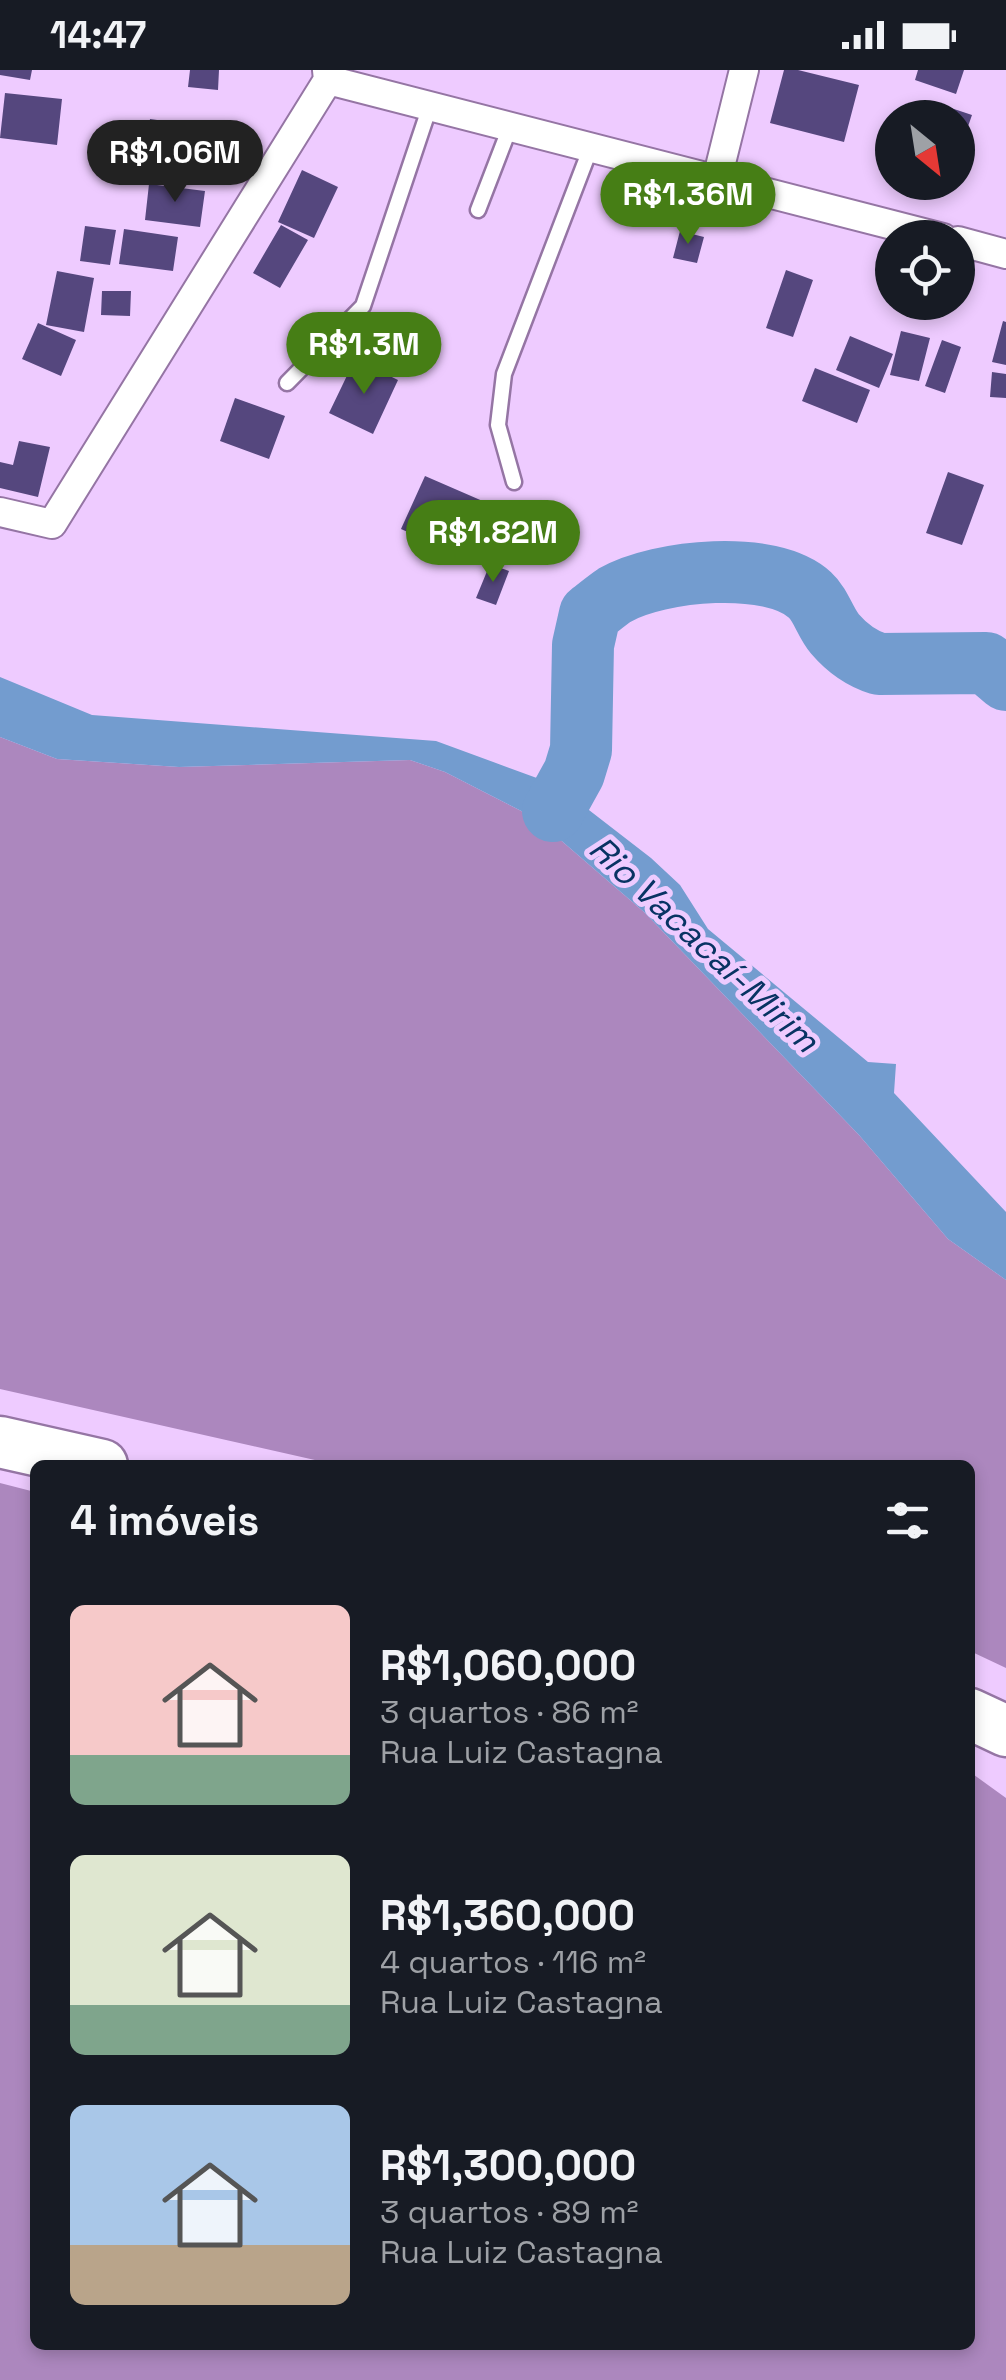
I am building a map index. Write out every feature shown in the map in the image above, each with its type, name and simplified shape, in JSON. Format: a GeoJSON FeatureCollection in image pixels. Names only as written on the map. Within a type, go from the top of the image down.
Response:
{"type":"FeatureCollection","features":[{"type":"Feature","properties":{"kind":"highway"},"geometry":{"type":"LineString","coordinates":[[0,1442],[80,1460]]}},
{"type":"Feature","properties":{"kind":"highway"},"geometry":{"type":"LineString","coordinates":[[975,1716],[1006,1731]]}},
{"type":"Feature","properties":{"kind":"street"},"geometry":{"type":"LineString","coordinates":[[716,179],[744,70]]}},
{"type":"Feature","properties":{"kind":"street"},"geometry":{"type":"LineString","coordinates":[[0,512],[52,524],[327,75],[430,106],[875,220]]}},
{"type":"Feature","properties":{"kind":"street"},"geometry":{"type":"LineString","coordinates":[[975,246],[1006,254]]}},
{"type":"Feature","properties":{"kind":"lane"},"geometry":{"type":"LineString","coordinates":[[287,383],[363,306],[430,106]]}},
{"type":"Feature","properties":{"kind":"lane"},"geometry":{"type":"LineString","coordinates":[[478,210],[510,127]]}},
{"type":"Feature","properties":{"kind":"lane"},"geometry":{"type":"LineString","coordinates":[[514,482],[498,425],[504,374],[591,147]]}},
{"type":"Feature","properties":{"kind":"shaded area"},"geometry":{"type":"Polygon","coordinates":[[[0,737],[57,759],[179,767],[410,760],[445,772],[535,818],[644,912],[859,1135],[948,1239],[1006,1280],[1006,1668],[975,1653],[975,1460],[315,1460],[0,1389],[0,737]]]}},
{"type":"Feature","properties":{"kind":"shaded area"},"geometry":{"type":"Polygon","coordinates":[[[0,1483],[30,1491],[30,2350],[975,2350],[975,1776],[1006,1798],[1006,2380],[0,2380],[0,1483]]]}},
{"type":"Feature","properties":{"kind":"water","name":"Rio Vacacaí-Mirim"},"geometry":{"type":"Polygon","coordinates":[[[0,677],[92,715],[436,741],[545,781],[567,769],[576,800],[680,885],[708,929],[868,1062],[896,1064],[894,1093],[1006,1212],[1006,1280],[948,1239],[859,1135],[644,912],[535,818],[445,772],[410,760],[179,767],[57,759],[0,737],[0,677]]]}},
{"type":"Feature","properties":{"kind":"building"},"geometry":{"type":"Polygon","coordinates":[[[0,70],[32,70],[30,80],[0,75],[0,70]]]}},
{"type":"Feature","properties":{"kind":"building"},"geometry":{"type":"Polygon","coordinates":[[[190,70],[219,70],[218,90],[188,87],[190,70]]]}},
{"type":"Feature","properties":{"kind":"building"},"geometry":{"type":"Polygon","coordinates":[[[784,70],[859,85],[844,142],[770,123],[784,70]]]}},
{"type":"Feature","properties":{"kind":"building"},"geometry":{"type":"Polygon","coordinates":[[[918,70],[964,70],[956,94],[915,80],[918,70]]]}},
{"type":"Feature","properties":{"kind":"building"},"geometry":{"type":"Polygon","coordinates":[[[5,93],[62,99],[57,145],[0,138],[5,93]]]}},
{"type":"Feature","properties":{"kind":"building"},"geometry":{"type":"Polygon","coordinates":[[[150,119],[207,127],[201,165],[145,157],[150,119]]]}},
{"type":"Feature","properties":{"kind":"building"},"geometry":{"type":"Polygon","coordinates":[[[302,170],[338,187],[314,238],[278,222],[302,170]]]}},
{"type":"Feature","properties":{"kind":"building"},"geometry":{"type":"Polygon","coordinates":[[[149,184],[205,191],[200,227],[145,220],[149,184]]]}},
{"type":"Feature","properties":{"kind":"building"},"geometry":{"type":"Polygon","coordinates":[[[281,225],[308,240],[280,288],[253,273],[281,225]]]}},
{"type":"Feature","properties":{"kind":"building"},"geometry":{"type":"Polygon","coordinates":[[[85,226],[116,230],[110,265],[80,261],[85,226]]]}},
{"type":"Feature","properties":{"kind":"building"},"geometry":{"type":"Polygon","coordinates":[[[124,229],[178,237],[173,271],[119,264],[124,229]]]}},
{"type":"Feature","properties":{"kind":"building"},"geometry":{"type":"Polygon","coordinates":[[[680,231],[704,237],[697,263],[673,258],[680,231]]]}},
{"type":"Feature","properties":{"kind":"building"},"geometry":{"type":"Polygon","coordinates":[[[786,270],[813,280],[793,337],[766,328],[786,270]]]}},
{"type":"Feature","properties":{"kind":"building"},"geometry":{"type":"Polygon","coordinates":[[[57,271],[94,278],[84,332],[46,325],[57,271]]]}},
{"type":"Feature","properties":{"kind":"building"},"geometry":{"type":"Polygon","coordinates":[[[102,291],[131,291],[130,316],[101,315],[102,291]]]}},
{"type":"Feature","properties":{"kind":"building"},"geometry":{"type":"Polygon","coordinates":[[[1003,321],[1006,322],[1006,365],[992,362],[1003,321]]]}},
{"type":"Feature","properties":{"kind":"building"},"geometry":{"type":"Polygon","coordinates":[[[38,323],[76,340],[61,376],[22,359],[38,323]]]}},
{"type":"Feature","properties":{"kind":"building"},"geometry":{"type":"Polygon","coordinates":[[[901,331],[930,338],[919,381],[890,375],[901,331]]]}},
{"type":"Feature","properties":{"kind":"building"},"geometry":{"type":"Polygon","coordinates":[[[850,336],[893,354],[879,388],[836,370],[850,336]]]}},
{"type":"Feature","properties":{"kind":"building"},"geometry":{"type":"Polygon","coordinates":[[[942,340],[961,347],[945,393],[925,386],[942,340]]]}},
{"type":"Feature","properties":{"kind":"building"},"geometry":{"type":"Polygon","coordinates":[[[355,359],[398,380],[373,434],[329,413],[355,359]]]}},
{"type":"Feature","properties":{"kind":"building"},"geometry":{"type":"Polygon","coordinates":[[[815,368],[870,390],[857,423],[802,401],[815,368]]]}},
{"type":"Feature","properties":{"kind":"building"},"geometry":{"type":"Polygon","coordinates":[[[992,372],[1006,374],[1006,398],[990,397],[992,372]]]}},
{"type":"Feature","properties":{"kind":"building"},"geometry":{"type":"Polygon","coordinates":[[[235,398],[285,416],[269,459],[220,441],[235,398]]]}},
{"type":"Feature","properties":{"kind":"building"},"geometry":{"type":"Polygon","coordinates":[[[19,441],[50,447],[38,497],[0,488],[0,462],[13,465],[19,441]]]}},
{"type":"Feature","properties":{"kind":"building"},"geometry":{"type":"Polygon","coordinates":[[[948,472],[984,485],[962,545],[926,533],[948,472]]]}},
{"type":"Feature","properties":{"kind":"building"},"geometry":{"type":"Polygon","coordinates":[[[425,476],[501,509],[477,563],[401,529],[425,476]]]}},
{"type":"Feature","properties":{"kind":"building"},"geometry":{"type":"Polygon","coordinates":[[[490,564],[509,571],[496,605],[476,598],[490,564]]]}},
{"type":"Feature","properties":{"kind":"waterway"},"geometry":{"type":"LineString","coordinates":[[553,811],[574,773],[581,750],[583,645],[590,614],[634,586],[714,572],[769,576],[810,595],[840,639],[873,662],[986,663],[1006,680]]}}]}
